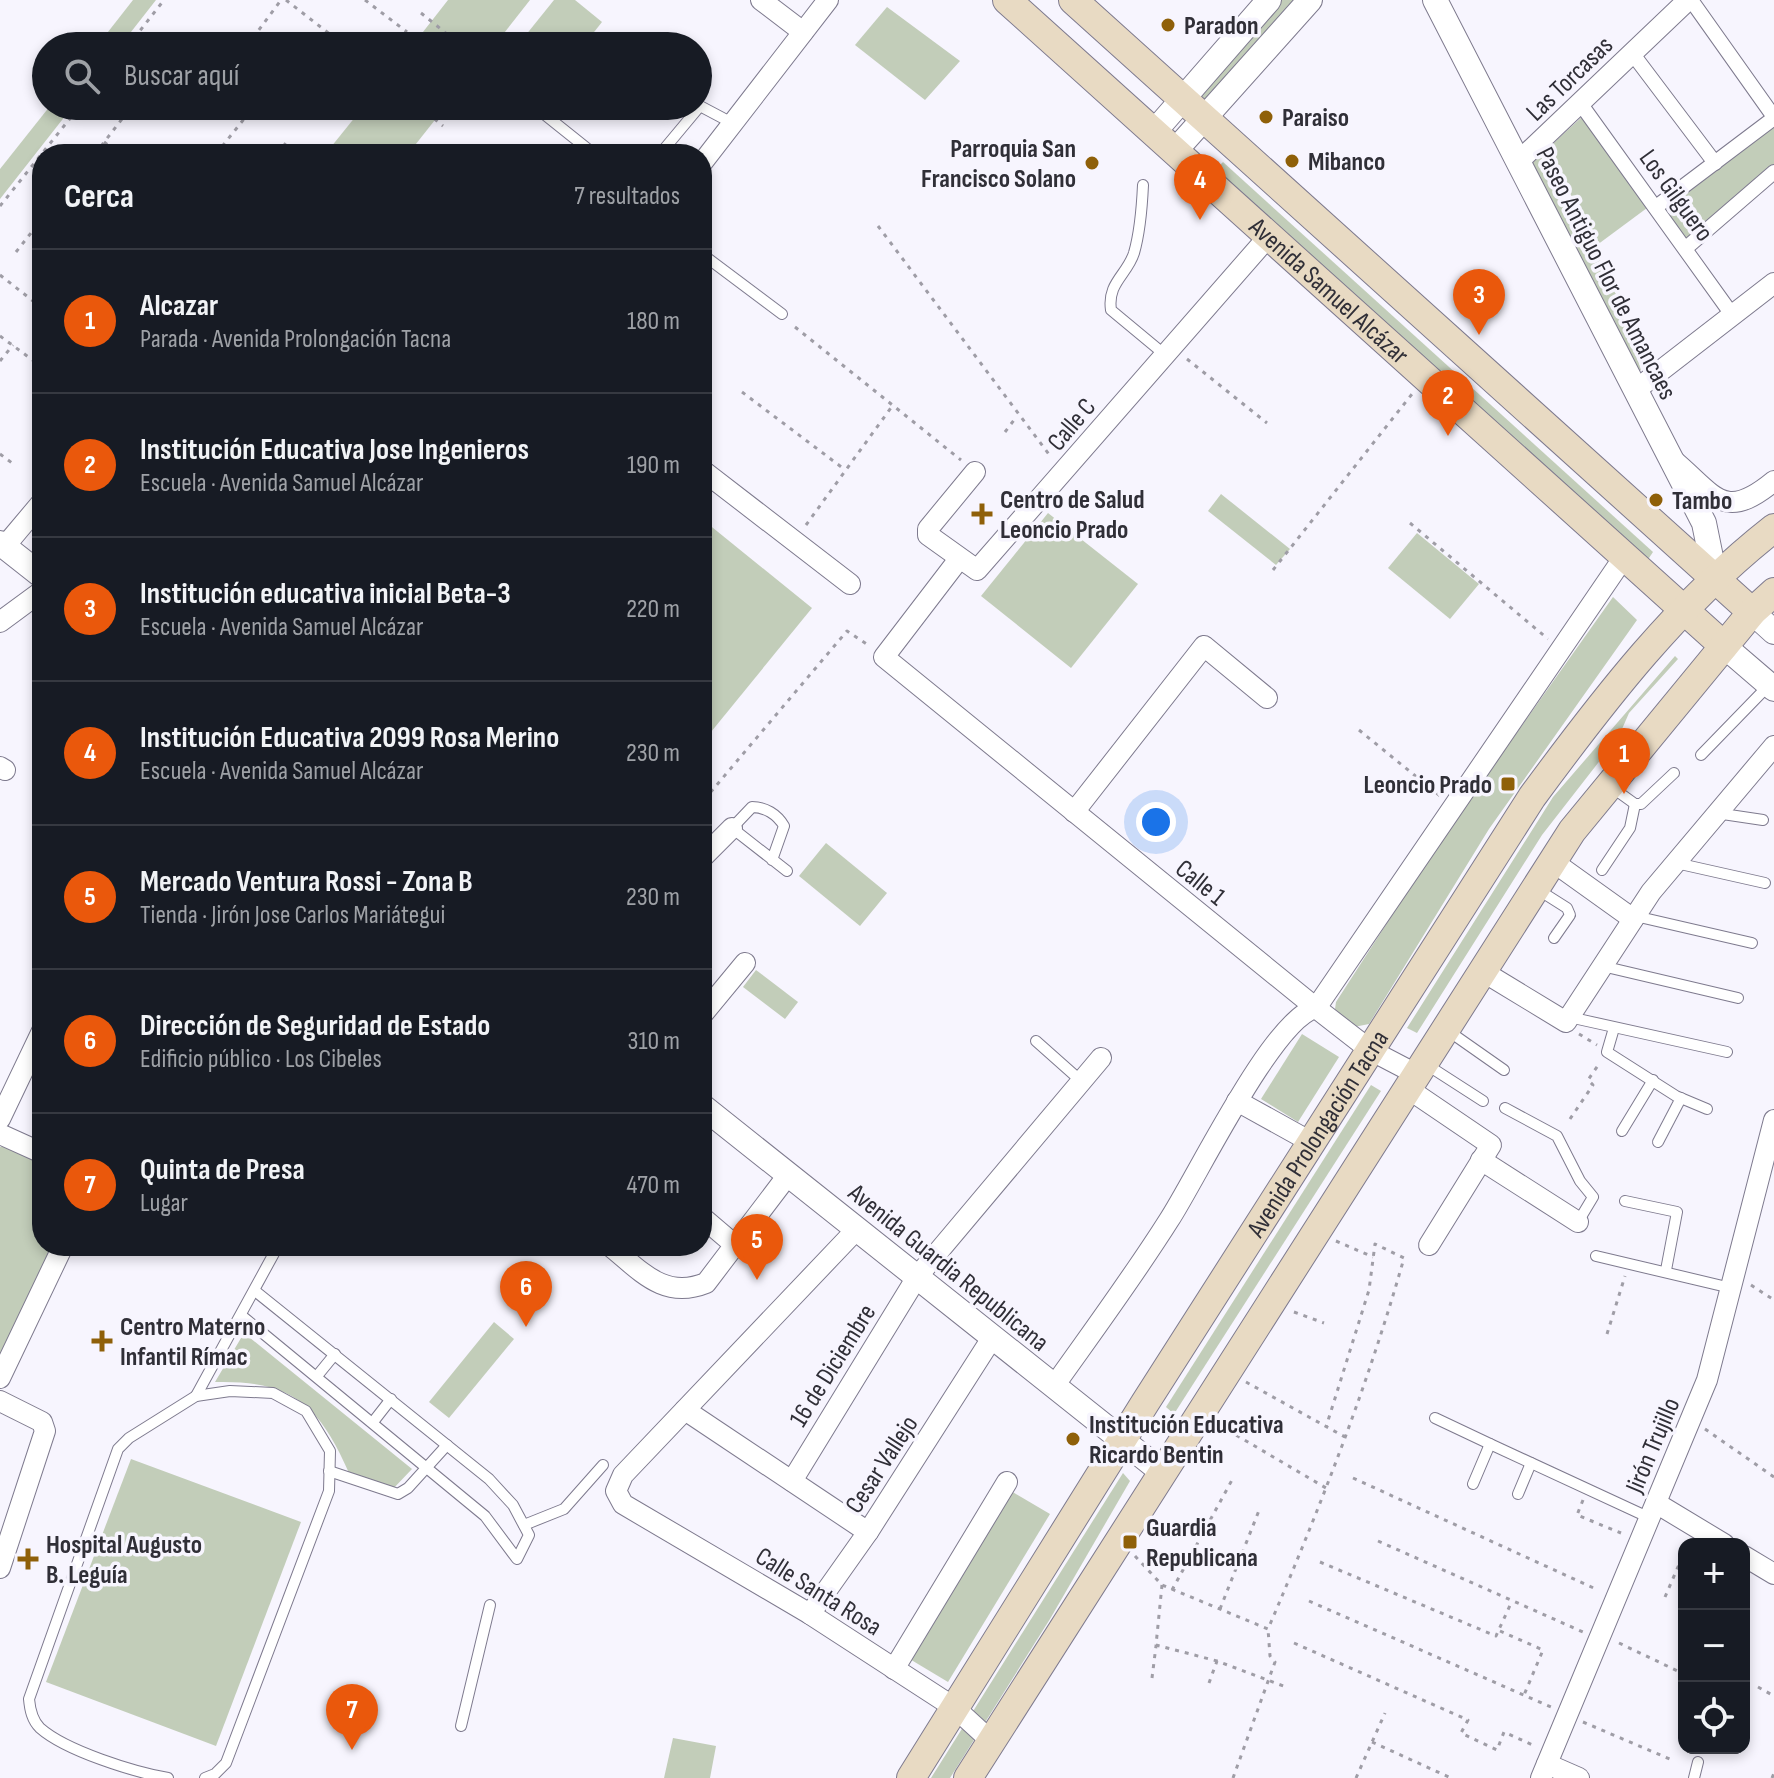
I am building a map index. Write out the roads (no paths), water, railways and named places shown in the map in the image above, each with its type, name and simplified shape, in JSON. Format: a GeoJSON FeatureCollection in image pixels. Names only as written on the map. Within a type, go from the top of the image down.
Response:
{"type":"FeatureCollection","features":[{"type":"Feature","properties":{"kind":"main road","name":"Avenida Samuel Alcázar"},"geometry":{"type":"LineString","coordinates":[[1007,0],[1724,646]]}},
{"type":"Feature","properties":{"kind":"main road","name":"Avenida Samuel Alcázar"},"geometry":{"type":"LineString","coordinates":[[1073,0],[1752,612]]}},
{"type":"Feature","properties":{"kind":"main road","name":"Avenida Prolongación Tacna"},"geometry":{"type":"LineString","coordinates":[[911,1778],[1532,797],[1588,721],[1684,610],[1715,577],[1774,528]]}},
{"type":"Feature","properties":{"kind":"main road","name":"Avenida Prolongación Tacna"},"geometry":{"type":"LineString","coordinates":[[968,1778],[1552,861],[1609,785],[1752,612],[1774,592]]}},
{"type":"Feature","properties":{"kind":"street"},"geometry":{"type":"LineString","coordinates":[[761,0],[803,32]]}},
{"type":"Feature","properties":{"kind":"street"},"geometry":{"type":"LineString","coordinates":[[712,151],[828,0]]}},
{"type":"Feature","properties":{"kind":"street"},"geometry":{"type":"LineString","coordinates":[[1164,142],[1183,99],[1269,0]]}},
{"type":"Feature","properties":{"kind":"street"},"geometry":{"type":"LineString","coordinates":[[1164,142],[1205,120],[1310,0]]}},
{"type":"Feature","properties":{"kind":"street","name":"Paseo Antiguo Flor de Amancaes"},"geometry":{"type":"LineString","coordinates":[[1435,0],[1520,160],[1704,523],[1715,577]]}},
{"type":"Feature","properties":{"kind":"street"},"geometry":{"type":"LineString","coordinates":[[1656,207],[1774,118],[1690,0]]}},
{"type":"Feature","properties":{"kind":"street","name":"Las Torcasas"},"geometry":{"type":"LineString","coordinates":[[1520,160],[1690,0]]}},
{"type":"Feature","properties":{"kind":"street"},"geometry":{"type":"LineString","coordinates":[[1632,53],[1715,163]]}},
{"type":"Feature","properties":{"kind":"street"},"geometry":{"type":"LineString","coordinates":[[1762,101],[1774,90]]}},
{"type":"Feature","properties":{"kind":"street","name":"Los Gilguero"},"geometry":{"type":"LineString","coordinates":[[1580,103],[1733,316]]}},
{"type":"Feature","properties":{"kind":"street"},"geometry":{"type":"LineString","coordinates":[[1686,248],[1774,172]]}},
{"type":"Feature","properties":{"kind":"street","name":"Calle C"},"geometry":{"type":"LineString","coordinates":[[959,559],[971,569],[982,567],[1268,237]]}},
{"type":"Feature","properties":{"kind":"street"},"geometry":{"type":"LineString","coordinates":[[1637,389],[1774,283]]}},
{"type":"Feature","properties":{"kind":"street"},"geometry":{"type":"LineString","coordinates":[[1671,458],[1725,502],[1745,503],[1774,481]]}},
{"type":"Feature","properties":{"kind":"street"},"geometry":{"type":"LineString","coordinates":[[959,559],[928,535],[928,529],[975,472]]}},
{"type":"Feature","properties":{"kind":"street"},"geometry":{"type":"LineString","coordinates":[[712,478],[850,584]]}},
{"type":"Feature","properties":{"kind":"street"},"geometry":{"type":"LineString","coordinates":[[32,512],[2,544],[32,568]]}},
{"type":"Feature","properties":{"kind":"street"},"geometry":{"type":"LineString","coordinates":[[1054,1386],[1169,1221],[1237,1101],[1298,1016],[1316,1008],[1624,557]]}},
{"type":"Feature","properties":{"kind":"street","name":"Calle 1"},"geometry":{"type":"LineString","coordinates":[[959,559],[884,657],[1316,1008],[1370,1050],[1415,1075],[1491,1145],[1481,1160]]}},
{"type":"Feature","properties":{"kind":"street"},"geometry":{"type":"LineString","coordinates":[[0,622],[32,598]]}},
{"type":"Feature","properties":{"kind":"street"},"geometry":{"type":"LineString","coordinates":[[1752,612],[1774,632]]}},
{"type":"Feature","properties":{"kind":"street"},"geometry":{"type":"LineString","coordinates":[[1074,812],[1204,646],[1267,698]]}},
{"type":"Feature","properties":{"kind":"street"},"geometry":{"type":"LineString","coordinates":[[1724,646],[1772,687]]}},
{"type":"Feature","properties":{"kind":"street"},"geometry":{"type":"LineString","coordinates":[[1482,971],[1567,1019],[1674,862],[1774,746]]}},
{"type":"Feature","properties":{"kind":"street"},"geometry":{"type":"LineString","coordinates":[[712,848],[732,828]]}},
{"type":"Feature","properties":{"kind":"street"},"geometry":{"type":"LineString","coordinates":[[1552,861],[1634,917]]}},
{"type":"Feature","properties":{"kind":"street"},"geometry":{"type":"LineString","coordinates":[[712,1003],[745,963]]}},
{"type":"Feature","properties":{"kind":"street"},"geometry":{"type":"LineString","coordinates":[[0,1119],[32,1052]]}},
{"type":"Feature","properties":{"kind":"street","name":"16 de Diciembre"},"geometry":{"type":"LineString","coordinates":[[792,1481],[917,1277],[1101,1058]]}},
{"type":"Feature","properties":{"kind":"street"},"geometry":{"type":"LineString","coordinates":[[1237,1101],[1311,1142]]}},
{"type":"Feature","properties":{"kind":"street","name":"Avenida Guardia Republicana"},"geometry":{"type":"LineString","coordinates":[[712,1114],[1161,1471]]}},
{"type":"Feature","properties":{"kind":"street","name":"Jirón Trujillo"},"geometry":{"type":"LineString","coordinates":[[1546,1765],[1711,1367],[1732,1282],[1768,1167],[1774,1120]]}},
{"type":"Feature","properties":{"kind":"street"},"geometry":{"type":"LineString","coordinates":[[0,1134],[32,1148]]}},
{"type":"Feature","properties":{"kind":"street"},"geometry":{"type":"LineString","coordinates":[[1429,1245],[1481,1160],[1578,1222]]}},
{"type":"Feature","properties":{"kind":"street"},"geometry":{"type":"LineString","coordinates":[[623,1256],[665,1287],[688,1290],[706,1283],[788,1175]]}},
{"type":"Feature","properties":{"kind":"street"},"geometry":{"type":"LineString","coordinates":[[712,1226],[736,1246]]}},
{"type":"Feature","properties":{"kind":"street"},"geometry":{"type":"LineString","coordinates":[[857,1229],[685,1410],[868,1532]]}},
{"type":"Feature","properties":{"kind":"street"},"geometry":{"type":"LineString","coordinates":[[0,1378],[58,1256]]}},
{"type":"Feature","properties":{"kind":"street","name":"Cesar Vallejo"},"geometry":{"type":"LineString","coordinates":[[810,1614],[868,1532],[992,1338]]}},
{"type":"Feature","properties":{"kind":"street"},"geometry":{"type":"LineString","coordinates":[[0,1401],[42,1422],[45,1437],[0,1568]]}},
{"type":"Feature","properties":{"kind":"street","name":"Calle Santa Rosa"},"geometry":{"type":"LineString","coordinates":[[685,1410],[623,1475],[616,1491],[623,1504],[810,1614],[955,1708],[991,1741]]}},
{"type":"Feature","properties":{"kind":"street"},"geometry":{"type":"LineString","coordinates":[[894,1669],[1007,1482]]}},
{"type":"Feature","properties":{"kind":"street"},"geometry":{"type":"LineString","coordinates":[[1653,1510],[1711,1538]]}},
{"type":"Feature","properties":{"kind":"street"},"geometry":{"type":"LineString","coordinates":[[1750,1560],[1774,1574]]}},
{"type":"Feature","properties":{"kind":"street"},"geometry":{"type":"LineString","coordinates":[[1546,1765],[1579,1778]]}},
{"type":"Feature","properties":{"kind":"lane"},"geometry":{"type":"LineString","coordinates":[[712,112],[734,124]]}},
{"type":"Feature","properties":{"kind":"lane"},"geometry":{"type":"LineString","coordinates":[[552,120],[582,144]]}},
{"type":"Feature","properties":{"kind":"lane"},"geometry":{"type":"LineString","coordinates":[[668,144],[688,120]]}},
{"type":"Feature","properties":{"kind":"lane"},"geometry":{"type":"LineString","coordinates":[[1143,185],[1134,253],[1112,287],[1111,310],[1168,350]]}},
{"type":"Feature","properties":{"kind":"lane"},"geometry":{"type":"LineString","coordinates":[[712,262],[782,314]]}},
{"type":"Feature","properties":{"kind":"lane"},"geometry":{"type":"LineString","coordinates":[[1701,755],[1772,687]]}},
{"type":"Feature","properties":{"kind":"lane"},"geometry":{"type":"LineString","coordinates":[[1609,785],[1635,804],[1649,801],[1674,773]]}},
{"type":"Feature","properties":{"kind":"lane"},"geometry":{"type":"LineString","coordinates":[[1602,870],[1630,828],[1635,804]]}},
{"type":"Feature","properties":{"kind":"lane"},"geometry":{"type":"LineString","coordinates":[[772,860],[784,826],[779,818],[762,807],[752,807],[732,828],[772,860],[787,871]]}},
{"type":"Feature","properties":{"kind":"lane"},"geometry":{"type":"LineString","coordinates":[[1714,813],[1763,820]]}},
{"type":"Feature","properties":{"kind":"lane"},"geometry":{"type":"LineString","coordinates":[[1674,862],[1765,883]]}},
{"type":"Feature","properties":{"kind":"lane"},"geometry":{"type":"LineString","coordinates":[[1535,887],[1567,908],[1570,915],[1554,938]]}},
{"type":"Feature","properties":{"kind":"lane"},"geometry":{"type":"LineString","coordinates":[[1634,917],[1752,943]]}},
{"type":"Feature","properties":{"kind":"lane"},"geometry":{"type":"LineString","coordinates":[[1602,966],[1738,998]]}},
{"type":"Feature","properties":{"kind":"lane"},"geometry":{"type":"LineString","coordinates":[[1567,1019],[1727,1052]]}},
{"type":"Feature","properties":{"kind":"lane"},"geometry":{"type":"LineString","coordinates":[[1614,1028],[1607,1052],[1681,1098],[1707,1109]]}},
{"type":"Feature","properties":{"kind":"lane"},"geometry":{"type":"LineString","coordinates":[[1444,1029],[1504,1070]]}},
{"type":"Feature","properties":{"kind":"lane"},"geometry":{"type":"LineString","coordinates":[[1036,1041],[1081,1081]]}},
{"type":"Feature","properties":{"kind":"lane"},"geometry":{"type":"LineString","coordinates":[[1415,1075],[1483,1101]]}},
{"type":"Feature","properties":{"kind":"lane"},"geometry":{"type":"LineString","coordinates":[[1622,1131],[1653,1080]]}},
{"type":"Feature","properties":{"kind":"lane"},"geometry":{"type":"LineString","coordinates":[[1658,1142],[1681,1098]]}},
{"type":"Feature","properties":{"kind":"lane"},"geometry":{"type":"LineString","coordinates":[[1505,1108],[1557,1136],[1580,1181],[1593,1197],[1578,1222]]}},
{"type":"Feature","properties":{"kind":"lane"},"geometry":{"type":"LineString","coordinates":[[1625,1201],[1677,1212],[1666,1270]]}},
{"type":"Feature","properties":{"kind":"lane"},"geometry":{"type":"LineString","coordinates":[[196,1396],[273,1256]]}},
{"type":"Feature","properties":{"kind":"lane"},"geometry":{"type":"LineString","coordinates":[[1596,1256],[1732,1282]]}},
{"type":"Feature","properties":{"kind":"lane"},"geometry":{"type":"LineString","coordinates":[[242,1316],[485,1516],[517,1559],[529,1540],[524,1525],[505,1496],[391,1399],[255,1291]]}},
{"type":"Feature","properties":{"kind":"lane"},"geometry":{"type":"LineString","coordinates":[[317,1376],[335,1354]]}},
{"type":"Feature","properties":{"kind":"lane"},"geometry":{"type":"LineString","coordinates":[[168,1778],[79,1750],[40,1727],[31,1712],[29,1699],[118,1449],[129,1438],[196,1396],[230,1391],[273,1393],[306,1411],[330,1451],[329,1491],[226,1763],[215,1774],[205,1778]]}},
{"type":"Feature","properties":{"kind":"lane"},"geometry":{"type":"LineString","coordinates":[[373,1422],[391,1399]]}},
{"type":"Feature","properties":{"kind":"lane"},"geometry":{"type":"LineString","coordinates":[[1435,1418],[1587,1489],[1653,1510]]}},
{"type":"Feature","properties":{"kind":"lane"},"geometry":{"type":"LineString","coordinates":[[1473,1484],[1490,1444]]}},
{"type":"Feature","properties":{"kind":"lane"},"geometry":{"type":"LineString","coordinates":[[329,1471],[398,1494],[447,1445]]}},
{"type":"Feature","properties":{"kind":"lane"},"geometry":{"type":"LineString","coordinates":[[1518,1494],[1531,1463]]}},
{"type":"Feature","properties":{"kind":"lane"},"geometry":{"type":"LineString","coordinates":[[524,1525],[569,1504],[603,1465]]}},
{"type":"Feature","properties":{"kind":"lane"},"geometry":{"type":"LineString","coordinates":[[461,1726],[490,1605]]}},
{"type":"Feature","properties":{"kind":"lane"},"geometry":{"type":"LineString","coordinates":[[1694,1778],[1698,1762]]}},
{"type":"Feature","properties":{"kind":"place","name":"Paradon"},"geometry":{"type":"Point","coordinates":[1168,25]}},
{"type":"Feature","properties":{"kind":"place","name":"Paraiso"},"geometry":{"type":"Point","coordinates":[1266,117]}},
{"type":"Feature","properties":{"kind":"place","name":"Mibanco"},"geometry":{"type":"Point","coordinates":[1292,161]}},
{"type":"Feature","properties":{"kind":"place","name":"Parroquia San Francisco Solano"},"geometry":{"type":"Point","coordinates":[1092,163]}},
{"type":"Feature","properties":{"kind":"place","name":"Institución Educativa 2099 Rosa Merino"},"geometry":{"type":"Point","coordinates":[1200,220]}},
{"type":"Feature","properties":{"kind":"place","name":"Institución educativa inicial Beta-3"},"geometry":{"type":"Point","coordinates":[1479,335]}},
{"type":"Feature","properties":{"kind":"place","name":"Institución Educativa Jose Ingenieros"},"geometry":{"type":"Point","coordinates":[1448,436]}},
{"type":"Feature","properties":{"kind":"place","name":"Tambo"},"geometry":{"type":"Point","coordinates":[1656,500]}},
{"type":"Feature","properties":{"kind":"place","name":"Centro de Salud Leoncio Prado"},"geometry":{"type":"Point","coordinates":[982,514]}},
{"type":"Feature","properties":{"kind":"place","name":"Leoncio Prado"},"geometry":{"type":"Point","coordinates":[1508,784]}},
{"type":"Feature","properties":{"kind":"place","name":"Alcazar"},"geometry":{"type":"Point","coordinates":[1624,794]}},
{"type":"Feature","properties":{"kind":"place","name":"Mercado Ventura Rossi - Zona B"},"geometry":{"type":"Point","coordinates":[757,1280]}},
{"type":"Feature","properties":{"kind":"place","name":"Dirección de Seguridad de Estado"},"geometry":{"type":"Point","coordinates":[526,1327]}},
{"type":"Feature","properties":{"kind":"place","name":"Centro Materno Infantil Rímac"},"geometry":{"type":"Point","coordinates":[102,1341]}},
{"type":"Feature","properties":{"kind":"place","name":"Institución Educativa Ricardo Bentin"},"geometry":{"type":"Point","coordinates":[1073,1439]}},
{"type":"Feature","properties":{"kind":"place","name":"Guardia Republicana"},"geometry":{"type":"Point","coordinates":[1130,1542]}},
{"type":"Feature","properties":{"kind":"place","name":"Hospital Augusto B. Leguía"},"geometry":{"type":"Point","coordinates":[28,1559]}},
{"type":"Feature","properties":{"kind":"place","name":"Quinta de Presa"},"geometry":{"type":"Point","coordinates":[352,1750]}}]}
